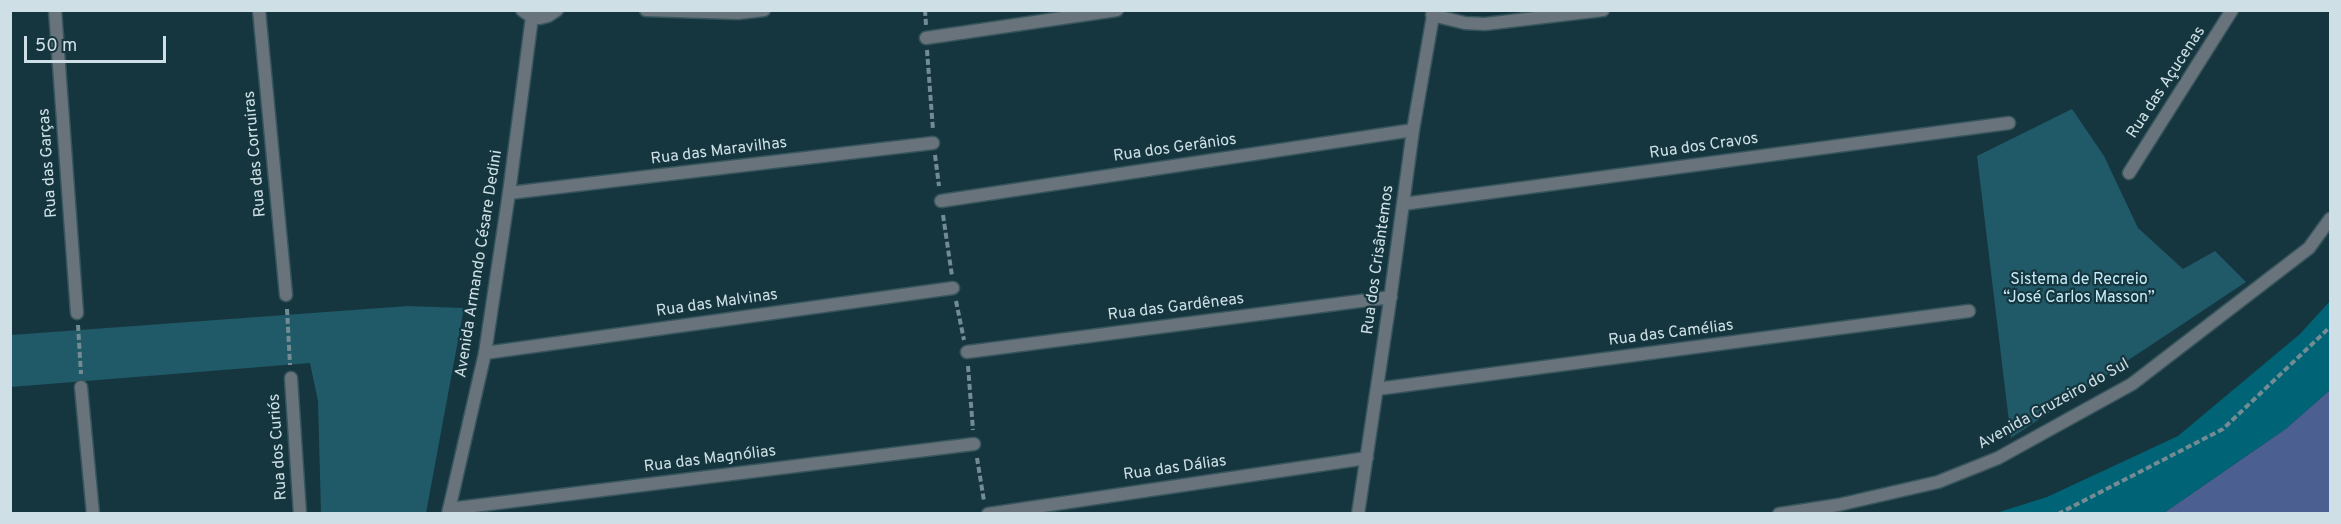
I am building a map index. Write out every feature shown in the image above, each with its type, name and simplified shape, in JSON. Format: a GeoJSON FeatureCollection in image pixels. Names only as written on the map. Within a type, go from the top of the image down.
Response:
{"type":"FeatureCollection","features":[{"type":"Feature","properties":{"kind":"street","name":"Rua das Garças"},"geometry":{"type":"LineString","coordinates":[[55,10],[77,313]]}},
{"type":"Feature","properties":{"kind":"street","name":"Rua das Corruiras"},"geometry":{"type":"LineString","coordinates":[[259,10],[286,295]]}},
{"type":"Feature","properties":{"kind":"street"},"geometry":{"type":"LineString","coordinates":[[527,14],[548,16],[557,10]]}},
{"type":"Feature","properties":{"kind":"street"},"geometry":{"type":"LineString","coordinates":[[646,10],[738,13],[764,10]]}},
{"type":"Feature","properties":{"kind":"street"},"geometry":{"type":"LineString","coordinates":[[926,38],[1117,10]]}},
{"type":"Feature","properties":{"kind":"street"},"geometry":{"type":"LineString","coordinates":[[1433,13],[1465,23],[1485,24],[1603,10]]}},
{"type":"Feature","properties":{"kind":"street","name":"Rua das Açucenas"},"geometry":{"type":"LineString","coordinates":[[2129,173],[2232,10]]}},
{"type":"Feature","properties":{"kind":"street","name":"Rua dos Crisântemos"},"geometry":{"type":"LineString","coordinates":[[1358,513],[1391,297],[1413,130],[1433,13]]}},
{"type":"Feature","properties":{"kind":"street","name":"Avenida Armando Césare Dedini"},"geometry":{"type":"LineString","coordinates":[[448,511],[485,353],[509,193],[527,14]]}},
{"type":"Feature","properties":{"kind":"street","name":"Rua dos Cravos"},"geometry":{"type":"LineString","coordinates":[[1403,204],[2009,123]]}},
{"type":"Feature","properties":{"kind":"street","name":"Rua dos Gerânios"},"geometry":{"type":"LineString","coordinates":[[941,201],[1413,130]]}},
{"type":"Feature","properties":{"kind":"street","name":"Rua das Maravilhas"},"geometry":{"type":"LineString","coordinates":[[509,193],[933,143]]}},
{"type":"Feature","properties":{"kind":"street","name":"Avenida Cruzeiro do Sul"},"geometry":{"type":"LineString","coordinates":[[1779,513],[1838,505],[1938,482],[1998,458],[2132,384],[2309,248],[2331,219]]}},
{"type":"Feature","properties":{"kind":"street","name":"Rua das Malvinas"},"geometry":{"type":"LineString","coordinates":[[485,353],[953,288]]}},
{"type":"Feature","properties":{"kind":"street","name":"Rua das Gardêneas"},"geometry":{"type":"LineString","coordinates":[[966,352],[1391,297]]}},
{"type":"Feature","properties":{"kind":"street","name":"Rua das Camélias"},"geometry":{"type":"LineString","coordinates":[[1377,388],[1969,311]]}},
{"type":"Feature","properties":{"kind":"street","name":"Rua dos Curiós"},"geometry":{"type":"LineString","coordinates":[[291,378],[300,513]]}},
{"type":"Feature","properties":{"kind":"street"},"geometry":{"type":"LineString","coordinates":[[81,387],[93,513]]}},
{"type":"Feature","properties":{"kind":"street","name":"Rua das Magnólias"},"geometry":{"type":"LineString","coordinates":[[448,511],[974,444]]}},
{"type":"Feature","properties":{"kind":"street","name":"Rua das Dálias"},"geometry":{"type":"LineString","coordinates":[[988,513],[1366,458]]}},
{"type":"Feature","properties":{"kind":"path"},"geometry":{"type":"LineString","coordinates":[[286,295],[291,378]]}},
{"type":"Feature","properties":{"kind":"path"},"geometry":{"type":"LineString","coordinates":[[77,313],[81,387]]}},
{"type":"Feature","properties":{"kind":"path"},"geometry":{"type":"LineString","coordinates":[[2058,513],[2223,429],[2331,327]]}},
{"type":"Feature","properties":{"kind":"green space","name":"Sistema de Recreio “José Carlos Masson”"},"geometry":{"type":"Polygon","coordinates":[[[2072,109],[2104,156],[2138,228],[2183,269],[2215,251],[2246,282],[2011,438],[1977,156],[2072,109]]]}},
{"type":"Feature","properties":{"kind":"green space"},"geometry":{"type":"Polygon","coordinates":[[[408,306],[464,308],[426,513],[321,513],[318,401],[310,363],[11,387],[11,335],[408,306]]]}},
{"type":"Feature","properties":{"kind":"shaded area"},"geometry":{"type":"Polygon","coordinates":[[[2330,301],[2330,390],[2287,428],[2164,513],[1993,514],[2047,497],[2178,436],[2300,334],[2330,301]]]}},
{"type":"Feature","properties":{"kind":"shaded area"},"geometry":{"type":"Polygon","coordinates":[[[2330,390],[2330,513],[2164,513],[2287,428],[2330,390]]]}}]}
